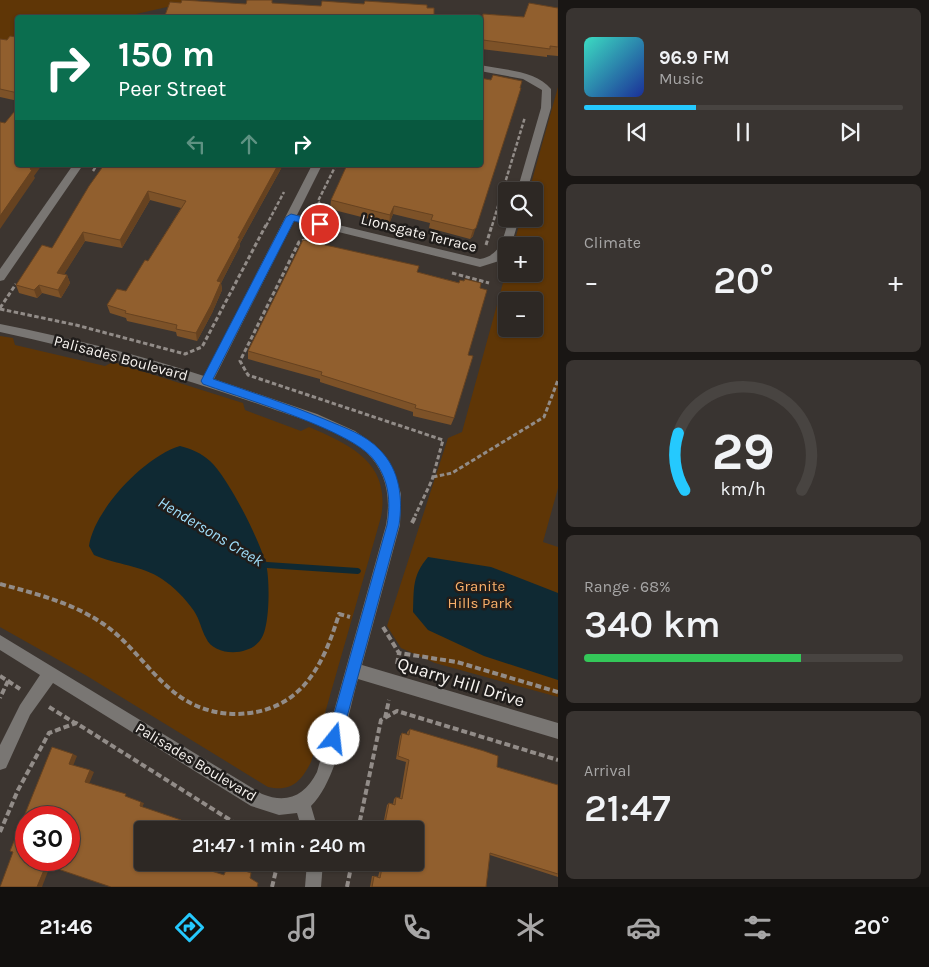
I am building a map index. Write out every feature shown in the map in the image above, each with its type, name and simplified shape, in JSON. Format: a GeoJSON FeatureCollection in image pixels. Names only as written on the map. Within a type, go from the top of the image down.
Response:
{"type":"FeatureCollection","features":[{"type":"Feature","properties":{"kind":"street"},"geometry":{"type":"LineString","coordinates":[[483,69],[536,81],[545,87],[548,92],[548,100],[525,182]]}},
{"type":"Feature","properties":{"kind":"street"},"geometry":{"type":"LineString","coordinates":[[0,278],[77,167]]}},
{"type":"Feature","properties":{"kind":"street"},"geometry":{"type":"LineString","coordinates":[[207,381],[316,167]]}},
{"type":"Feature","properties":{"kind":"street","name":"Lionsgate Terrace"},"geometry":{"type":"LineString","coordinates":[[291,217],[480,263],[490,262],[499,257],[504,250],[511,227]]}},
{"type":"Feature","properties":{"kind":"street","name":"Palisades Boulevard"},"geometry":{"type":"LineString","coordinates":[[0,328],[128,357],[207,381],[330,426],[356,437],[371,448],[384,463],[395,488],[395,515],[324,774],[314,793],[302,802],[289,807],[278,807],[261,801],[0,642]]}},
{"type":"Feature","properties":{"kind":"street","name":"Quarry Hill Drive"},"geometry":{"type":"LineString","coordinates":[[353,670],[558,731]]}},
{"type":"Feature","properties":{"kind":"street"},"geometry":{"type":"LineString","coordinates":[[0,762],[25,710],[51,673]]}},
{"type":"Feature","properties":{"kind":"street"},"geometry":{"type":"LineString","coordinates":[[302,802],[307,821]]}},
{"type":"Feature","properties":{"kind":"street"},"geometry":{"type":"LineString","coordinates":[[313,887],[314,871]]}},
{"type":"Feature","properties":{"kind":"path"},"geometry":{"type":"LineString","coordinates":[[480,247],[485,246],[527,112]]}},
{"type":"Feature","properties":{"kind":"path"},"geometry":{"type":"LineString","coordinates":[[327,212],[318,202],[335,167]]}},
{"type":"Feature","properties":{"kind":"path"},"geometry":{"type":"LineString","coordinates":[[0,309],[76,325],[184,354],[202,347],[287,186]]}},
{"type":"Feature","properties":{"kind":"path"},"geometry":{"type":"LineString","coordinates":[[315,237],[299,242],[240,361],[248,375],[443,440],[433,477],[411,526]]}},
{"type":"Feature","properties":{"kind":"path"},"geometry":{"type":"LineString","coordinates":[[445,271],[489,283]]}},
{"type":"Feature","properties":{"kind":"path"},"geometry":{"type":"LineString","coordinates":[[433,477],[452,473],[544,418],[558,380]]}},
{"type":"Feature","properties":{"kind":"path"},"geometry":{"type":"LineString","coordinates":[[0,584],[46,595],[66,603],[103,623],[133,648],[167,686],[180,696],[202,709],[231,715],[257,712],[284,702],[306,683],[322,662],[339,614],[368,617],[384,627],[399,653],[457,662],[558,692]]}},
{"type":"Feature","properties":{"kind":"path"},"geometry":{"type":"LineString","coordinates":[[384,627],[385,622]]}},
{"type":"Feature","properties":{"kind":"path"},"geometry":{"type":"LineString","coordinates":[[0,676],[8,681],[0,698]]}},
{"type":"Feature","properties":{"kind":"path"},"geometry":{"type":"LineString","coordinates":[[360,821],[381,720],[397,711],[558,760]]}},
{"type":"Feature","properties":{"kind":"path"},"geometry":{"type":"LineString","coordinates":[[0,832],[18,790],[49,733],[76,723],[232,821]]}},
{"type":"Feature","properties":{"kind":"path"},"geometry":{"type":"LineString","coordinates":[[272,887],[276,871]]}},
{"type":"Feature","properties":{"kind":"path"},"geometry":{"type":"LineString","coordinates":[[346,887],[349,871]]}},
{"type":"Feature","properties":{"kind":"green space"},"geometry":{"type":"Polygon","coordinates":[[[0,0],[198,0],[132,15],[15,15],[15,42],[0,45],[0,0]]]}},
{"type":"Feature","properties":{"kind":"green space","name":"Granite Hills Park"},"geometry":{"type":"Polygon","coordinates":[[[558,87],[558,488],[543,542],[558,547],[558,697],[435,663],[401,648],[387,626],[448,438],[462,432],[498,301],[498,337],[543,337],[543,292],[500,292],[503,282],[543,282],[543,237],[516,237],[519,227],[543,227],[543,182],[532,182],[558,87]]]}},
{"type":"Feature","properties":{"kind":"green space"},"geometry":{"type":"Polygon","coordinates":[[[0,336],[13,338],[15,345],[105,366],[113,362],[243,403],[245,410],[301,431],[309,427],[339,441],[364,458],[374,470],[380,483],[382,498],[381,517],[311,762],[303,775],[294,784],[283,788],[268,787],[87,676],[0,627],[0,336]]]}},
{"type":"Feature","properties":{"kind":"water"},"geometry":{"type":"Polygon","coordinates":[[[180,446],[203,456],[218,470],[242,510],[257,540],[266,564],[269,591],[268,614],[264,633],[254,646],[246,650],[229,652],[213,646],[206,638],[194,611],[171,586],[154,574],[94,555],[89,546],[100,517],[123,486],[152,461],[180,446]]]}},
{"type":"Feature","properties":{"kind":"water"},"geometry":{"type":"Polygon","coordinates":[[[428,557],[491,567],[558,593],[558,680],[484,656],[428,630],[413,612],[416,576],[428,557]]]}},
{"type":"Feature","properties":{"kind":"building"},"geometry":{"type":"Polygon","coordinates":[[[182,0],[246,4],[247,0],[272,0],[272,3],[321,6],[322,1],[364,4],[365,1],[427,5],[427,8],[434,8],[434,15],[165,15],[170,2],[181,3],[182,0]]]}},
{"type":"Feature","properties":{"kind":"building"},"geometry":{"type":"Polygon","coordinates":[[[529,3],[558,8],[558,47],[550,46],[550,49],[483,40],[483,14],[524,17],[529,3]]]}},
{"type":"Feature","properties":{"kind":"building"},"geometry":{"type":"Polygon","coordinates":[[[10,36],[15,37],[15,92],[0,89],[0,39],[7,40],[10,36]]]}},
{"type":"Feature","properties":{"kind":"building"},"geometry":{"type":"Polygon","coordinates":[[[493,75],[522,81],[476,228],[473,230],[431,220],[433,215],[394,206],[390,215],[331,200],[346,167],[483,167],[483,79],[491,80],[493,75]]]}},
{"type":"Feature","properties":{"kind":"building"},"geometry":{"type":"Polygon","coordinates":[[[15,111],[15,167],[32,167],[30,169],[32,170],[0,216],[0,122],[5,123],[15,111]]]}},
{"type":"Feature","properties":{"kind":"building"},"geometry":{"type":"Polygon","coordinates":[[[103,167],[277,167],[217,281],[221,282],[196,333],[176,329],[177,325],[125,313],[126,311],[107,305],[117,289],[126,291],[145,260],[148,261],[186,201],[148,191],[120,240],[83,232],[57,273],[67,275],[58,290],[39,285],[34,290],[16,285],[42,245],[52,248],[103,167]]]}},
{"type":"Feature","properties":{"kind":"building"},"geometry":{"type":"Polygon","coordinates":[[[303,240],[419,266],[417,272],[459,283],[460,280],[464,281],[465,279],[481,283],[480,288],[487,290],[468,355],[473,356],[454,418],[415,408],[416,405],[321,375],[322,372],[248,351],[303,240]]]}},
{"type":"Feature","properties":{"kind":"building"},"geometry":{"type":"Polygon","coordinates":[[[410,729],[484,751],[498,756],[497,767],[558,785],[558,874],[490,853],[486,887],[372,887],[374,876],[380,878],[381,871],[424,871],[424,821],[385,821],[389,803],[395,805],[396,797],[402,799],[409,760],[398,756],[402,733],[409,735],[410,729]]]}},
{"type":"Feature","properties":{"kind":"building"},"geometry":{"type":"Polygon","coordinates":[[[52,747],[73,754],[69,764],[90,770],[85,782],[126,794],[125,796],[141,802],[140,806],[181,820],[134,821],[134,871],[211,871],[224,875],[226,871],[245,871],[251,873],[250,878],[258,883],[257,887],[111,887],[64,871],[80,871],[80,806],[28,806],[52,747]]]}},
{"type":"Feature","properties":{"kind":"building"},"geometry":{"type":"Polygon","coordinates":[[[15,839],[15,871],[44,871],[37,887],[0,887],[13,852],[10,851],[15,839]]]}},
{"type":"Feature","properties":{"kind":"waterway","name":"Hendersons Creek"},"geometry":{"type":"LineString","coordinates":[[260,562],[267,565],[358,571]]}},
{"type":"Feature","properties":{"kind":"route"},"geometry":{"type":"LineString","coordinates":[[320,224],[291,217],[207,381],[296,412],[356,437],[378,455],[384,463],[395,488],[396,505],[393,525],[334,739]]}}]}
